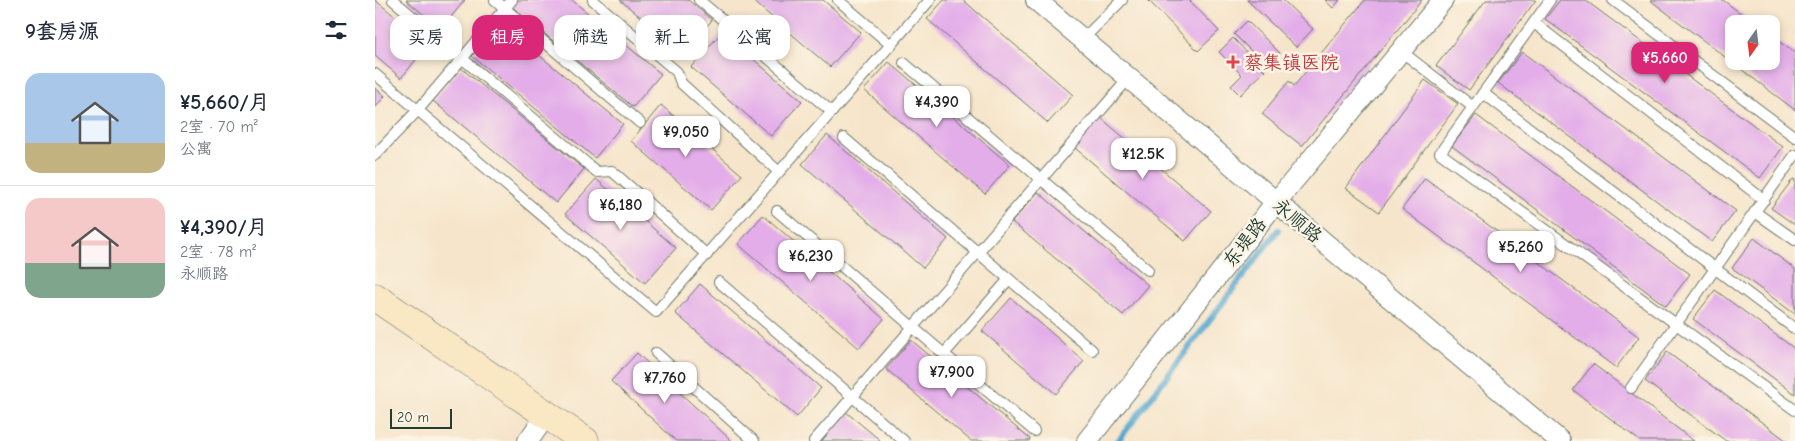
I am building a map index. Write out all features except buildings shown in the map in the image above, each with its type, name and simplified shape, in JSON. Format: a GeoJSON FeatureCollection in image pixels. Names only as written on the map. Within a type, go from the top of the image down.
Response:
{"type":"FeatureCollection","features":[{"type":"Feature","properties":{"kind":"street","name":"永顺路"},"geometry":{"type":"LineString","coordinates":[[1036,0],[1560,441]]}},
{"type":"Feature","properties":{"kind":"street","name":"东堤路"},"geometry":{"type":"LineString","coordinates":[[1087,441],[1276,202],[1443,0]]}},
{"type":"Feature","properties":{"kind":"street"},"geometry":{"type":"LineString","coordinates":[[375,297],[585,441]]}},
{"type":"Feature","properties":{"kind":"street"},"geometry":{"type":"LineString","coordinates":[[528,441],[547,414]]}},
{"type":"Feature","properties":{"kind":"lane"},"geometry":{"type":"LineString","coordinates":[[393,0],[411,15]]}},
{"type":"Feature","properties":{"kind":"lane"},"geometry":{"type":"LineString","coordinates":[[495,0],[508,4],[640,123]]}},
{"type":"Feature","properties":{"kind":"lane"},"geometry":{"type":"LineString","coordinates":[[593,0],[677,72],[681,83],[779,172]]}},
{"type":"Feature","properties":{"kind":"lane"},"geometry":{"type":"LineString","coordinates":[[699,0],[832,112]]}},
{"type":"Feature","properties":{"kind":"lane"},"geometry":{"type":"LineString","coordinates":[[839,0],[891,45]]}},
{"type":"Feature","properties":{"kind":"lane"},"geometry":{"type":"LineString","coordinates":[[375,74],[657,312],[931,0]]}},
{"type":"Feature","properties":{"kind":"lane"},"geometry":{"type":"LineString","coordinates":[[1083,39],[1122,0]]}},
{"type":"Feature","properties":{"kind":"lane"},"geometry":{"type":"LineString","coordinates":[[1550,0],[1440,153],[1795,410]]}},
{"type":"Feature","properties":{"kind":"lane"},"geometry":{"type":"LineString","coordinates":[[1613,0],[1795,137]]}},
{"type":"Feature","properties":{"kind":"lane"},"geometry":{"type":"LineString","coordinates":[[508,4],[462,58],[597,172],[612,171],[707,255]]}},
{"type":"Feature","properties":{"kind":"lane"},"geometry":{"type":"LineString","coordinates":[[1534,23],[1764,200]]}},
{"type":"Feature","properties":{"kind":"lane"},"geometry":{"type":"LineString","coordinates":[[1401,51],[1473,107]]}},
{"type":"Feature","properties":{"kind":"lane"},"geometry":{"type":"LineString","coordinates":[[375,155],[418,110],[460,60]]}},
{"type":"Feature","properties":{"kind":"lane"},"geometry":{"type":"LineString","coordinates":[[905,63],[1148,270]]}},
{"type":"Feature","properties":{"kind":"lane"},"geometry":{"type":"LineString","coordinates":[[814,441],[1129,78]]}},
{"type":"Feature","properties":{"kind":"lane"},"geometry":{"type":"LineString","coordinates":[[1483,93],[1795,329]]}},
{"type":"Feature","properties":{"kind":"lane"},"geometry":{"type":"LineString","coordinates":[[844,138],[1092,350]]}},
{"type":"Feature","properties":{"kind":"lane"},"geometry":{"type":"LineString","coordinates":[[1631,388],[1795,156]]}},
{"type":"Feature","properties":{"kind":"lane"},"geometry":{"type":"LineString","coordinates":[[777,211],[1034,431]]}},
{"type":"Feature","properties":{"kind":"lane"},"geometry":{"type":"LineString","coordinates":[[1755,212],[1795,240]]}},
{"type":"Feature","properties":{"kind":"lane"},"geometry":{"type":"LineString","coordinates":[[944,354],[1009,279]]}},
{"type":"Feature","properties":{"kind":"lane"},"geometry":{"type":"LineString","coordinates":[[719,282],[904,441]]}},
{"type":"Feature","properties":{"kind":"lane"},"geometry":{"type":"LineString","coordinates":[[656,353],[754,441]]}},
{"type":"Feature","properties":{"kind":"waterway"},"geometry":{"type":"LineString","coordinates":[[1118,441],[1278,230]]}},
{"type":"Feature","properties":{"kind":"place","name":"蔡集镇医院"},"geometry":{"type":"Point","coordinates":[1233,62]}}]}
